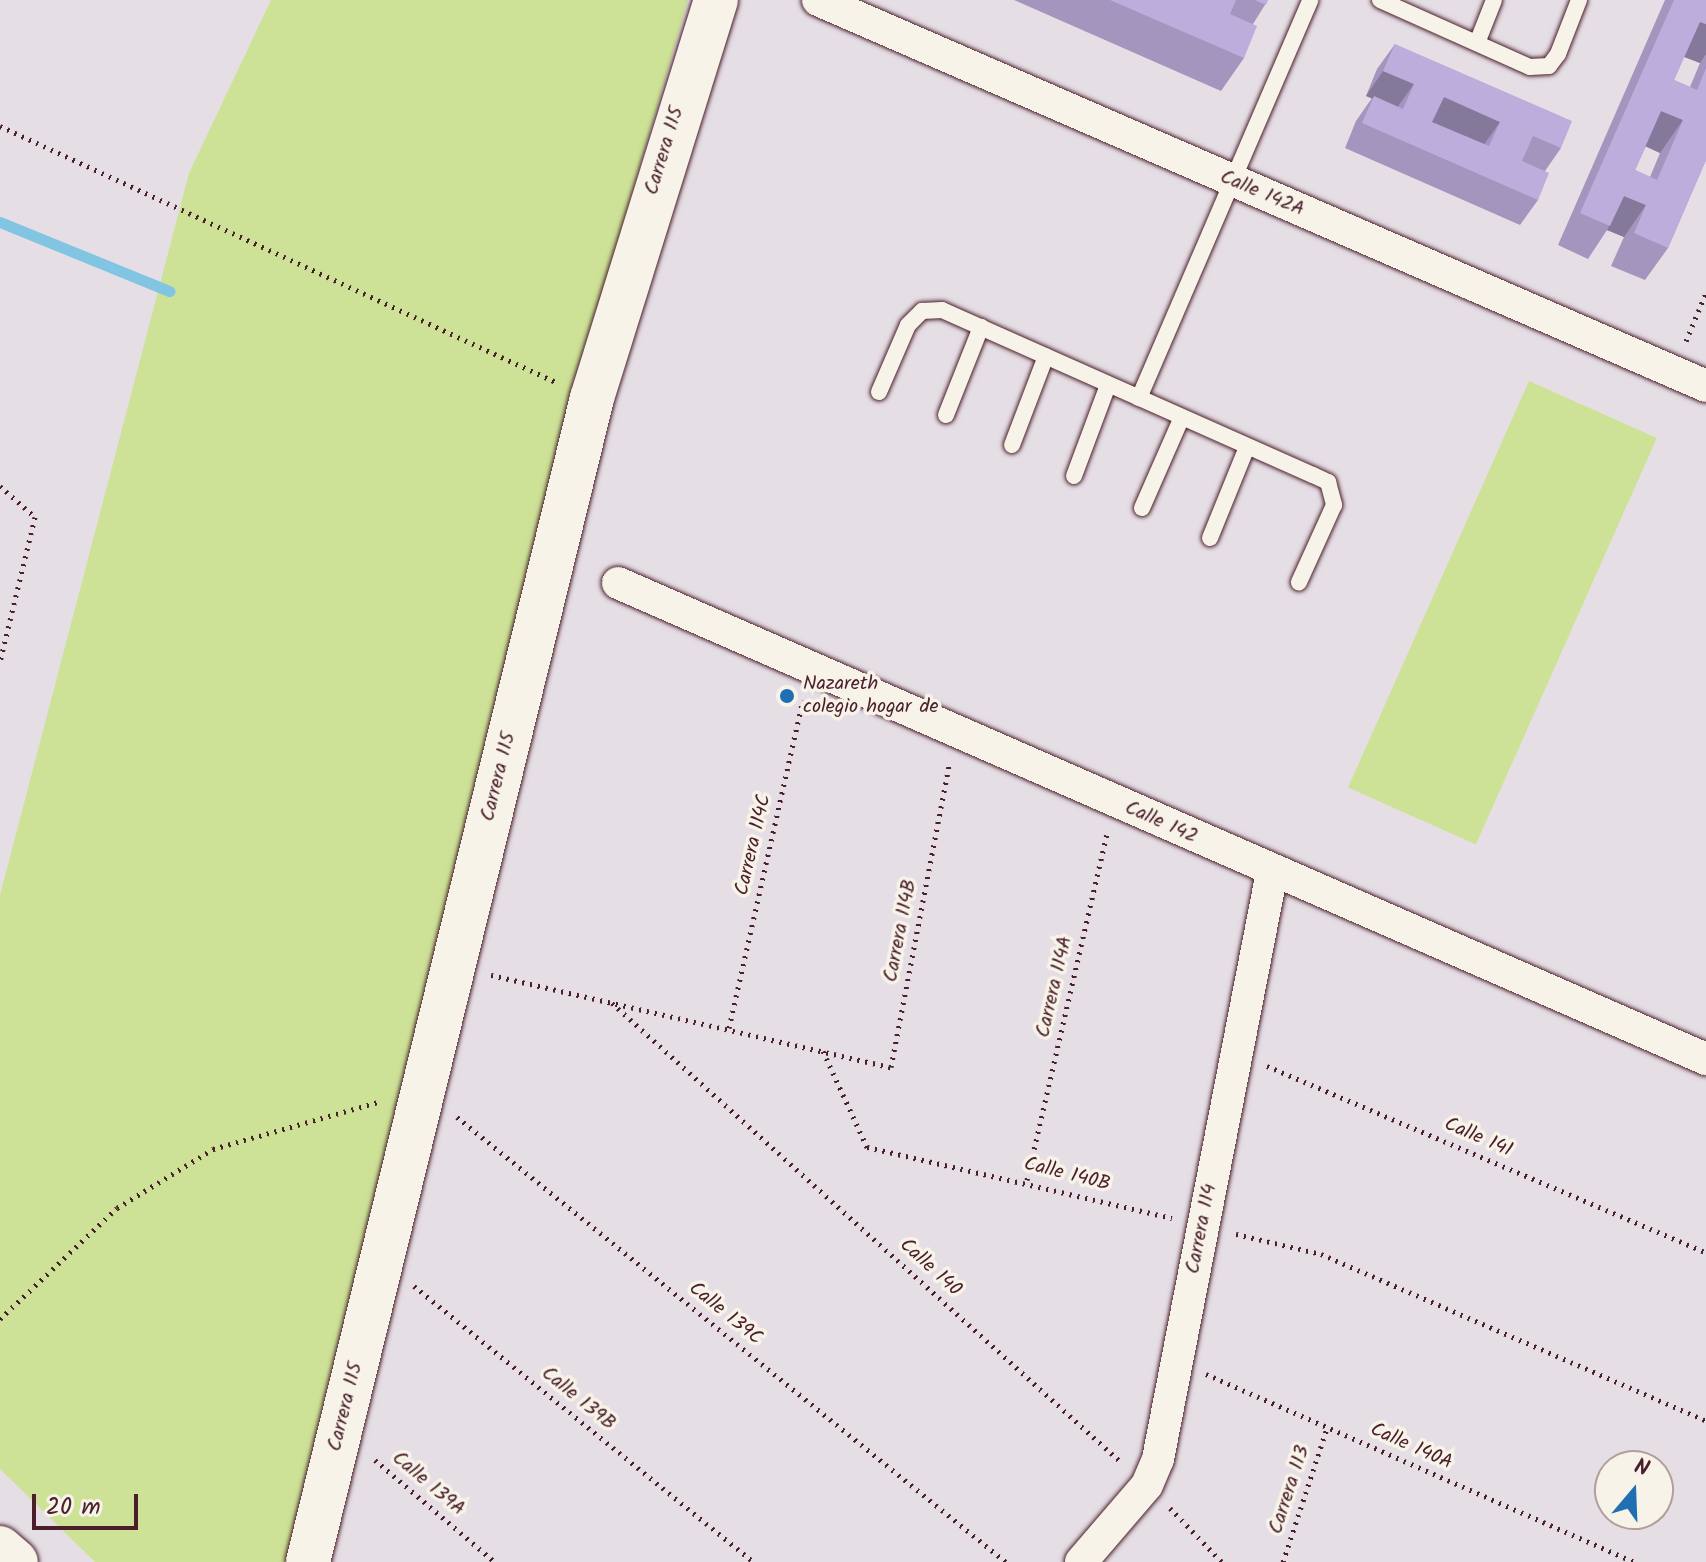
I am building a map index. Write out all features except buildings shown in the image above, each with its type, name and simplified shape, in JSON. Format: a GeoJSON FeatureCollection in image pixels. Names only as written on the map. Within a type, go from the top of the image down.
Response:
{"type":"FeatureCollection","features":[{"type":"Feature","properties":{"kind":"street","name":"Carrera 115"},"geometry":{"type":"LineString","coordinates":[[308,1562],[592,398],[716,0]]}},
{"type":"Feature","properties":{"kind":"street","name":"Calle 142A"},"geometry":{"type":"LineString","coordinates":[[818,0],[1706,386]]}},
{"type":"Feature","properties":{"kind":"street","name":"Calle 142"},"geometry":{"type":"LineString","coordinates":[[618,583],[1272,872],[1706,1059]]}},
{"type":"Feature","properties":{"kind":"street","name":"Carrera 114"},"geometry":{"type":"LineString","coordinates":[[1081,1562],[1147,1485],[1203,1226],[1272,872]]}},
{"type":"Feature","properties":{"kind":"street"},"geometry":{"type":"LineString","coordinates":[[0,1548],[16,1562]]}},
{"type":"Feature","properties":{"kind":"lane"},"geometry":{"type":"LineString","coordinates":[[1139,398],[1310,0]]}},
{"type":"Feature","properties":{"kind":"lane"},"geometry":{"type":"LineString","coordinates":[[1380,0],[1409,6],[1477,43],[1530,67],[1549,66],[1579,0]]}},
{"type":"Feature","properties":{"kind":"lane"},"geometry":{"type":"LineString","coordinates":[[1477,43],[1494,0]]}},
{"type":"Feature","properties":{"kind":"lane"},"geometry":{"type":"LineString","coordinates":[[879,392],[908,325],[922,311],[942,310],[1328,482],[1334,505],[1299,582]]}},
{"type":"Feature","properties":{"kind":"lane"},"geometry":{"type":"LineString","coordinates":[[946,415],[981,327]]}},
{"type":"Feature","properties":{"kind":"lane"},"geometry":{"type":"LineString","coordinates":[[1012,445],[1046,356]]}},
{"type":"Feature","properties":{"kind":"lane"},"geometry":{"type":"LineString","coordinates":[[1074,476],[1108,385]]}},
{"type":"Feature","properties":{"kind":"lane"},"geometry":{"type":"LineString","coordinates":[[1142,508],[1182,417]]}},
{"type":"Feature","properties":{"kind":"lane"},"geometry":{"type":"LineString","coordinates":[[1210,538],[1247,447]]}},
{"type":"Feature","properties":{"kind":"path"},"geometry":{"type":"LineString","coordinates":[[0,126],[592,398]]}},
{"type":"Feature","properties":{"kind":"path"},"geometry":{"type":"LineString","coordinates":[[1673,371],[1706,293]]}},
{"type":"Feature","properties":{"kind":"path"},"geometry":{"type":"LineString","coordinates":[[0,486],[35,517],[0,662]]}},
{"type":"Feature","properties":{"kind":"path","name":"Carrera 114C"},"geometry":{"type":"LineString","coordinates":[[729,1028],[811,668]]}},
{"type":"Feature","properties":{"kind":"path","name":"Carrera 114B"},"geometry":{"type":"LineString","coordinates":[[823,1051],[891,1067],[956,732]]}},
{"type":"Feature","properties":{"kind":"path","name":"Carrera 114A"},"geometry":{"type":"LineString","coordinates":[[1027,1180],[1114,802]]}},
{"type":"Feature","properties":{"kind":"path"},"geometry":{"type":"LineString","coordinates":[[453,966],[823,1051]]}},
{"type":"Feature","properties":{"kind":"path","name":"Calle 140"},"geometry":{"type":"LineString","coordinates":[[612,1003],[1147,1485],[1222,1562]]}},
{"type":"Feature","properties":{"kind":"path","name":"Calle 140B"},"geometry":{"type":"LineString","coordinates":[[823,1051],[867,1147],[1027,1180],[1321,1254],[1706,1421]]}},
{"type":"Feature","properties":{"kind":"path","name":"Calle 141"},"geometry":{"type":"LineString","coordinates":[[1237,1054],[1706,1252]]}},
{"type":"Feature","properties":{"kind":"path"},"geometry":{"type":"LineString","coordinates":[[0,1319],[117,1208],[213,1149],[423,1090]]}},
{"type":"Feature","properties":{"kind":"path","name":"Calle 139C"},"geometry":{"type":"LineString","coordinates":[[423,1090],[1006,1562]]}},
{"type":"Feature","properties":{"kind":"path","name":"Calle 139B"},"geometry":{"type":"LineString","coordinates":[[382,1260],[754,1562]]}},
{"type":"Feature","properties":{"kind":"path","name":"Calle 140A"},"geometry":{"type":"LineString","coordinates":[[1175,1361],[1635,1562]]}},
{"type":"Feature","properties":{"kind":"path","name":"Carrera 113"},"geometry":{"type":"LineString","coordinates":[[1283,1562],[1327,1428]]}},
{"type":"Feature","properties":{"kind":"path","name":"Calle 139A"},"geometry":{"type":"LineString","coordinates":[[340,1431],[495,1562]]}},
{"type":"Feature","properties":{"kind":"green space"},"geometry":{"type":"Polygon","coordinates":[[[271,0],[688,0],[554,463],[286,1562],[95,1562],[0,1469],[0,895],[189,173],[271,0]]]}},
{"type":"Feature","properties":{"kind":"green space"},"geometry":{"type":"Polygon","coordinates":[[[1529,381],[1657,438],[1476,844],[1348,788],[1529,381]]]}},
{"type":"Feature","properties":{"kind":"waterway"},"geometry":{"type":"LineString","coordinates":[[0,222],[169,291]]}},
{"type":"Feature","properties":{"kind":"place","name":"Nazareth colegio hogar de"},"geometry":{"type":"Point","coordinates":[787,696]}}]}
